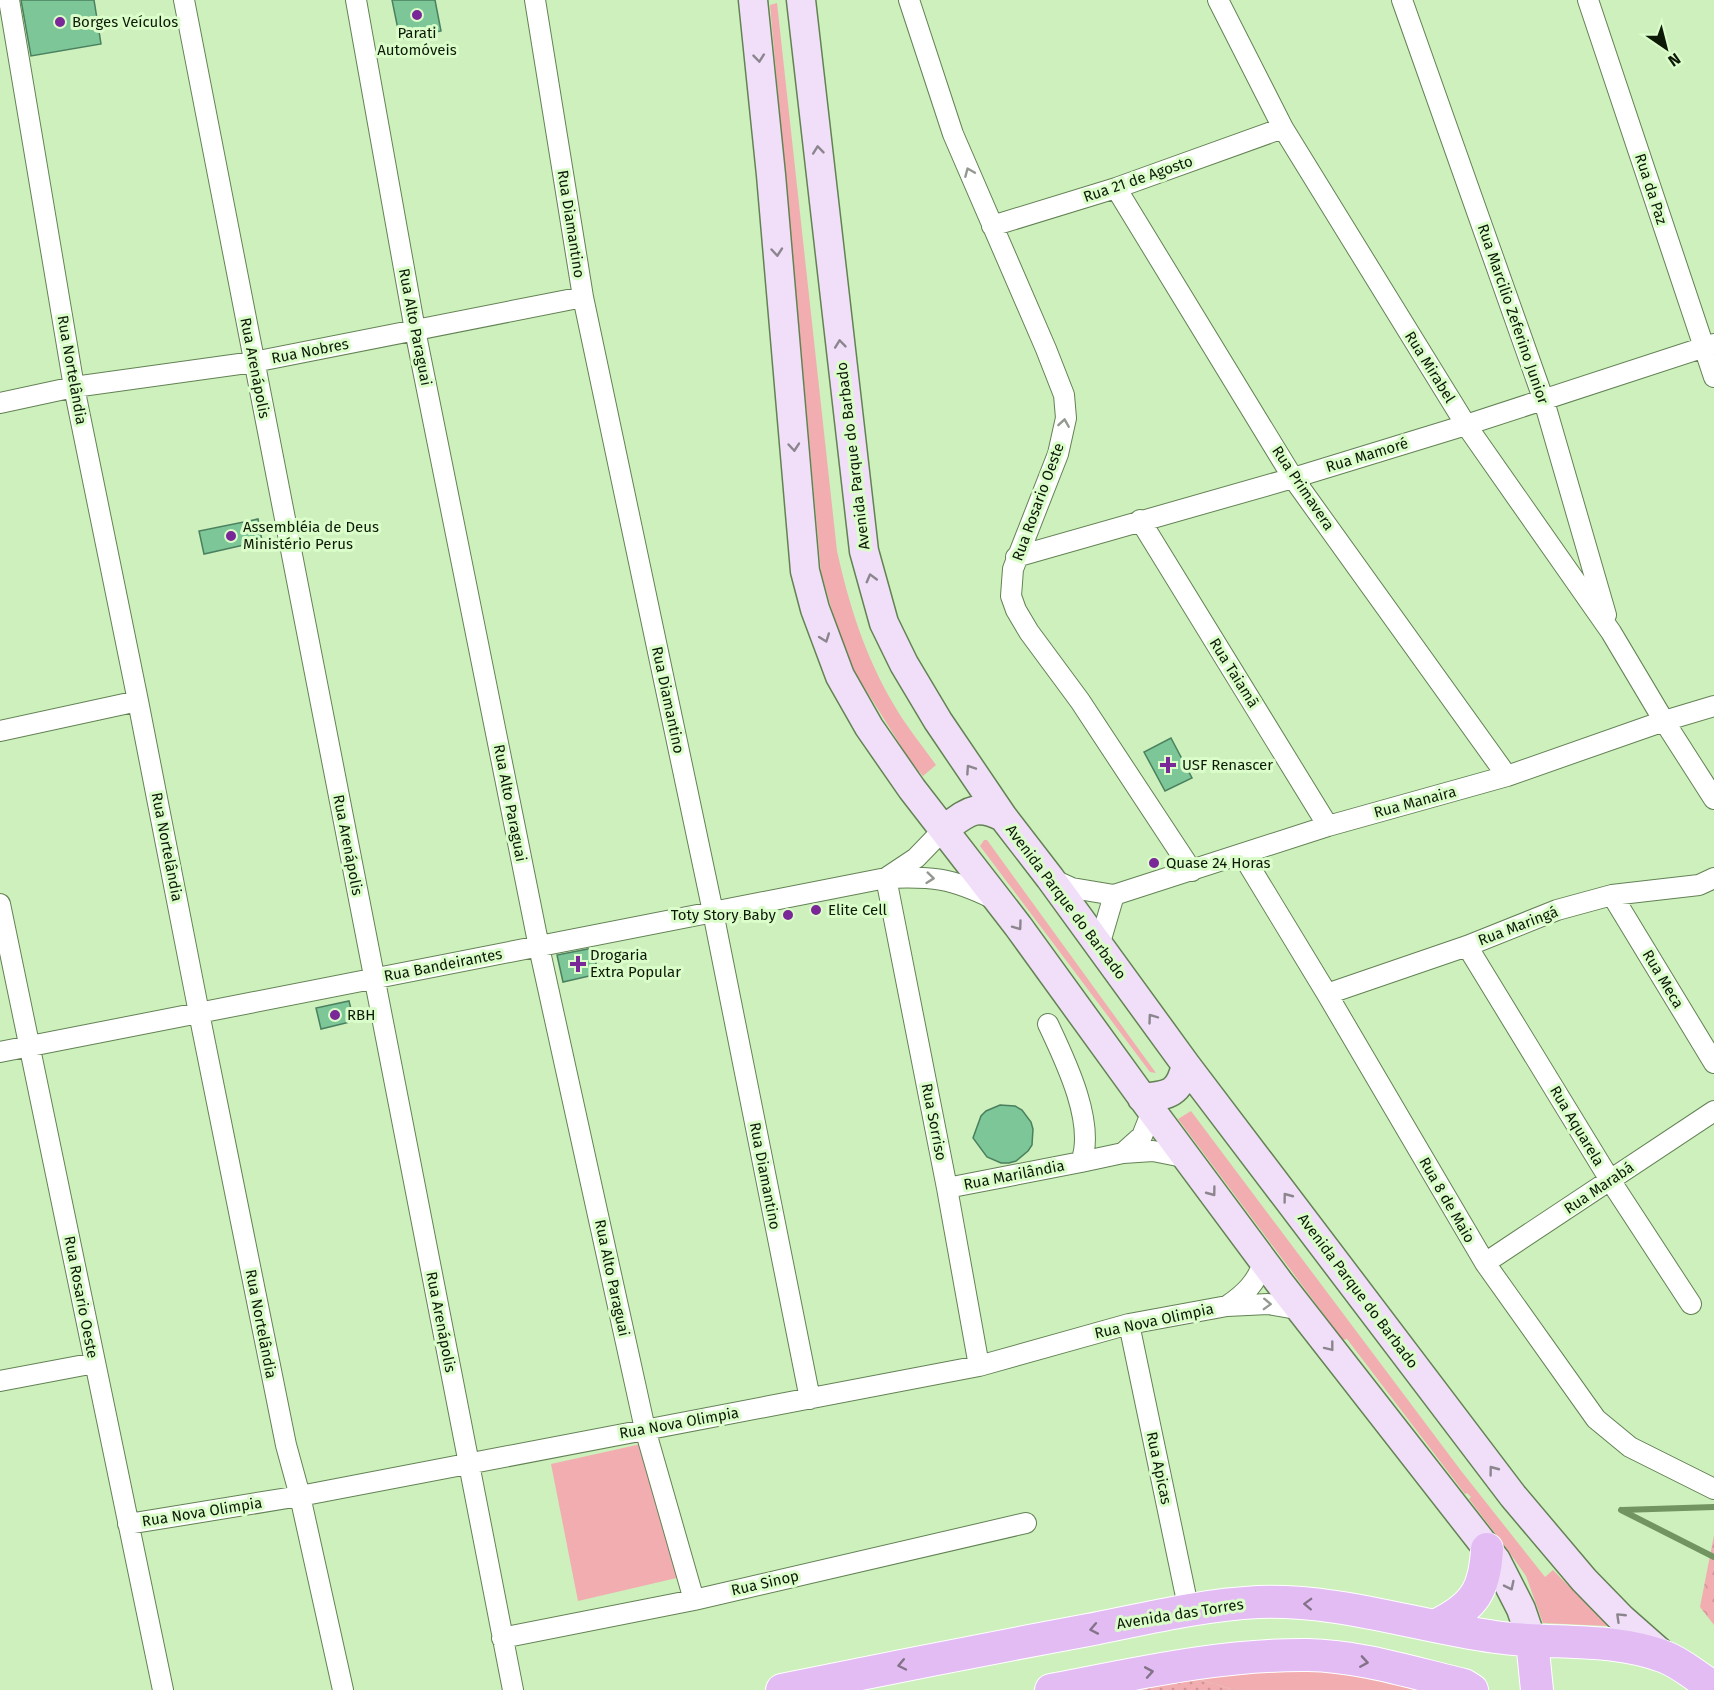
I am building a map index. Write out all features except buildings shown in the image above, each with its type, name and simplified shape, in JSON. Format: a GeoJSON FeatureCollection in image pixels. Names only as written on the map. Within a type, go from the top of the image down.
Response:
{"type":"FeatureCollection","features":[{"type":"Feature","properties":{"kind":"main road"},"geometry":{"type":"LineString","coordinates":[[753,0],[770,163],[805,571],[815,609],[840,676],[869,728],[912,789],[999,902],[1264,1261],[1496,1560],[1527,1624],[1532,1641],[1537,1690]]}},
{"type":"Feature","properties":{"kind":"main road","name":"Avenida Parque do Barbado"},"geometry":{"type":"LineString","coordinates":[[801,0],[866,561],[884,623],[904,664],[938,721],[1003,817],[1186,1065],[1520,1505],[1584,1580],[1622,1619],[1664,1656]]}},
{"type":"Feature","properties":{"kind":"main road"},"geometry":{"type":"LineString","coordinates":[[944,829],[957,819],[979,809],[988,809],[1003,817]]}},
{"type":"Feature","properties":{"kind":"main road"},"geometry":{"type":"LineString","coordinates":[[1147,1105],[1177,1089],[1182,1082],[1186,1065]]}},
{"type":"Feature","properties":{"kind":"main road"},"geometry":{"type":"LineString","coordinates":[[1437,1625],[1462,1610],[1475,1596],[1485,1576],[1487,1549]]}},
{"type":"Feature","properties":{"kind":"main road","name":"Avenida das Torres"},"geometry":{"type":"LineString","coordinates":[[782,1690],[926,1660],[1189,1611],[1259,1602],[1320,1604],[1494,1637],[1607,1644],[1664,1656],[1711,1687]]}},
{"type":"Feature","properties":{"kind":"main road"},"geometry":{"type":"LineString","coordinates":[[1051,1690],[1218,1660],[1308,1655],[1366,1662],[1464,1685],[1472,1690]]}},
{"type":"Feature","properties":{"kind":"street","name":"Rua Nortelândia"},"geometry":{"type":"LineString","coordinates":[[9,0],[74,387],[286,1445],[300,1496],[344,1690]]}},
{"type":"Feature","properties":{"kind":"street","name":"Rua Arenápolis"},"geometry":{"type":"LineString","coordinates":[[184,0],[513,1690]]}},
{"type":"Feature","properties":{"kind":"street","name":"Rua Alto Paraguai"},"geometry":{"type":"LineString","coordinates":[[356,0],[416,330],[539,947],[645,1429],[694,1600]]}},
{"type":"Feature","properties":{"kind":"street","name":"Rua Diamantino"},"geometry":{"type":"LineString","coordinates":[[535,0],[583,297],[713,912],[810,1399]]}},
{"type":"Feature","properties":{"kind":"street","name":"Rua Rosario Oeste"},"geometry":{"type":"LineString","coordinates":[[909,0],[952,134],[1064,395],[1066,418],[1058,454],[1016,557],[1011,596],[1021,620],[1080,701],[1192,871]]}},
{"type":"Feature","properties":{"kind":"street","name":"Rua Mirabel"},"geometry":{"type":"LineString","coordinates":[[1218,0],[1283,128],[1466,425],[1611,632],[1714,799]]}},
{"type":"Feature","properties":{"kind":"street","name":"Rua Marcilio Zeferino Junior"},"geometry":{"type":"LineString","coordinates":[[1402,0],[1544,401],[1611,632]]}},
{"type":"Feature","properties":{"kind":"street","name":"Rua da Paz"},"geometry":{"type":"LineString","coordinates":[[1588,0],[1709,346],[1714,377]]}},
{"type":"Feature","properties":{"kind":"street","name":"Rua 21 de Agosto"},"geometry":{"type":"LineString","coordinates":[[992,226],[1116,188],[1283,128]]}},
{"type":"Feature","properties":{"kind":"street","name":"Rua Primavera"},"geometry":{"type":"LineString","coordinates":[[1116,188],[1293,478],[1507,776]]}},
{"type":"Feature","properties":{"kind":"street","name":"Rua Nobres"},"geometry":{"type":"LineString","coordinates":[[0,403],[74,387],[254,362],[583,297]]}},
{"type":"Feature","properties":{"kind":"street","name":"Rua Mamoré"},"geometry":{"type":"LineString","coordinates":[[1016,557],[1293,478],[1544,401],[1709,346]]}},
{"type":"Feature","properties":{"kind":"street","name":"Rua Taiamã"},"geometry":{"type":"LineString","coordinates":[[1140,520],[1328,826]]}},
{"type":"Feature","properties":{"kind":"street"},"geometry":{"type":"LineString","coordinates":[[0,731],[138,701]]}},
{"type":"Feature","properties":{"kind":"street","name":"Rua Manaira"},"geometry":{"type":"LineString","coordinates":[[1050,878],[1072,888],[1114,895],[1328,826],[1507,776],[1664,721],[1714,706]]}},
{"type":"Feature","properties":{"kind":"street","name":"Rua Bandeirantes"},"geometry":{"type":"LineString","coordinates":[[886,878],[916,858],[944,829]]}},
{"type":"Feature","properties":{"kind":"street","name":"Rua 8 de Maio"},"geometry":{"type":"LineString","coordinates":[[1242,854],[1485,1263],[1596,1419],[1630,1447],[1714,1489]]}},
{"type":"Feature","properties":{"kind":"street","name":"Rua Bandeirantes"},"geometry":{"type":"LineString","coordinates":[[0,1052],[886,878],[925,877],[948,880],[968,886],[999,902]]}},
{"type":"Feature","properties":{"kind":"street","name":"Rua Sorriso"},"geometry":{"type":"LineString","coordinates":[[886,878],[947,1188],[979,1366]]}},
{"type":"Feature","properties":{"kind":"street","name":"Rua Maringá"},"geometry":{"type":"LineString","coordinates":[[1327,994],[1467,945],[1557,910],[1612,895],[1699,885],[1714,878]]}},
{"type":"Feature","properties":{"kind":"street"},"geometry":{"type":"LineString","coordinates":[[1100,946],[1114,895]]}},
{"type":"Feature","properties":{"kind":"street","name":"Rua Meca"},"geometry":{"type":"LineString","coordinates":[[1612,895],[1714,1063]]}},
{"type":"Feature","properties":{"kind":"street","name":"Rua Rosario Oeste"},"geometry":{"type":"LineString","coordinates":[[0,904],[163,1690]]}},
{"type":"Feature","properties":{"kind":"street","name":"Rua Aquarela"},"geometry":{"type":"LineString","coordinates":[[1467,945],[1611,1180],[1691,1304]]}},
{"type":"Feature","properties":{"kind":"street","name":"Rua Marilândia"},"geometry":{"type":"LineString","coordinates":[[1048,1024],[1070,1071],[1081,1107],[1086,1150],[1081,1162]]}},
{"type":"Feature","properties":{"kind":"street"},"geometry":{"type":"LineString","coordinates":[[1123,1153],[1142,1136],[1147,1105]]}},
{"type":"Feature","properties":{"kind":"street","name":"Rua Marabá"},"geometry":{"type":"LineString","coordinates":[[1485,1263],[1714,1111]]}},
{"type":"Feature","properties":{"kind":"street","name":"Rua Marilândia"},"geometry":{"type":"LineString","coordinates":[[947,1188],[1123,1153],[1158,1151],[1188,1158]]}},
{"type":"Feature","properties":{"kind":"street","name":"Rua Nova Olimpia"},"geometry":{"type":"LineString","coordinates":[[1227,1306],[1242,1296],[1252,1285],[1260,1274],[1264,1261]]}},
{"type":"Feature","properties":{"kind":"street","name":"Rua Nova Olimpia"},"geometry":{"type":"LineString","coordinates":[[129,1524],[300,1496],[979,1366],[1129,1324],[1227,1306],[1268,1304],[1302,1310]]}},
{"type":"Feature","properties":{"kind":"street","name":"Rua Apicas"},"geometry":{"type":"LineString","coordinates":[[1129,1324],[1189,1611]]}},
{"type":"Feature","properties":{"kind":"street"},"geometry":{"type":"LineString","coordinates":[[0,1381],[95,1363]]}},
{"type":"Feature","properties":{"kind":"street","name":"Rua Sinop"},"geometry":{"type":"LineString","coordinates":[[502,1638],[694,1600],[1026,1523]]}},
{"type":"Feature","properties":{"kind":"green space"},"geometry":{"type":"Polygon","coordinates":[[[777,3],[837,551],[866,649],[899,713],[936,765],[923,776],[911,762],[854,671],[835,621],[821,572],[770,5],[777,3]]]}},
{"type":"Feature","properties":{"kind":"green space"},"geometry":{"type":"Polygon","coordinates":[[[984,840],[987,840],[1156,1073],[1150,1072],[980,846],[984,840]]]}},
{"type":"Feature","properties":{"kind":"green space"},"geometry":{"type":"Polygon","coordinates":[[[1191,1111],[1462,1472],[1545,1577],[1553,1570],[1608,1626],[1543,1623],[1526,1576],[1469,1499],[1471,1497],[1465,1494],[1347,1339],[1343,1340],[1178,1119],[1191,1111]]]}},
{"type":"Feature","properties":{"kind":"green space"},"geometry":{"type":"Polygon","coordinates":[[[641,1444],[681,1577],[578,1601],[551,1464],[641,1444]]]}},
{"type":"Feature","properties":{"kind":"green space"},"geometry":{"type":"Polygon","coordinates":[[[1714,1535],[1714,1625],[1700,1607],[1714,1535]]]}},
{"type":"Feature","properties":{"kind":"green space"},"geometry":{"type":"Polygon","coordinates":[[[1302,1661],[1458,1690],[1234,1690],[1192,1677],[1302,1661]]]}},
{"type":"Feature","properties":{"kind":"green space"},"geometry":{"type":"Polygon","coordinates":[[[1192,1677],[1234,1690],[1114,1690],[1192,1677]]]}},
{"type":"Feature","properties":{"kind":"waterway"},"geometry":{"type":"LineString","coordinates":[[1622,1510],[1714,1507]]}},
{"type":"Feature","properties":{"kind":"waterway"},"geometry":{"type":"LineString","coordinates":[[1621,1510],[1714,1557]]}},
{"type":"Feature","properties":{"kind":"place","name":"Parati Automóveis"},"geometry":{"type":"Point","coordinates":[417,15]}},
{"type":"Feature","properties":{"kind":"place","name":"Borges Veículos"},"geometry":{"type":"Point","coordinates":[60,22]}},
{"type":"Feature","properties":{"kind":"place","name":"Assembléia de Deus Ministério Perus"},"geometry":{"type":"Point","coordinates":[231,536]}},
{"type":"Feature","properties":{"kind":"place","name":"USF Renascer"},"geometry":{"type":"Point","coordinates":[1168,765]}},
{"type":"Feature","properties":{"kind":"place","name":"Quase 24 Horas"},"geometry":{"type":"Point","coordinates":[1154,863]}},
{"type":"Feature","properties":{"kind":"place","name":"Elite Cell"},"geometry":{"type":"Point","coordinates":[816,910]}},
{"type":"Feature","properties":{"kind":"place","name":"Toty Story Baby"},"geometry":{"type":"Point","coordinates":[788,915]}},
{"type":"Feature","properties":{"kind":"place","name":"Drogaria Extra Popular"},"geometry":{"type":"Point","coordinates":[578,964]}},
{"type":"Feature","properties":{"kind":"place","name":"RBH"},"geometry":{"type":"Point","coordinates":[335,1015]}}]}
